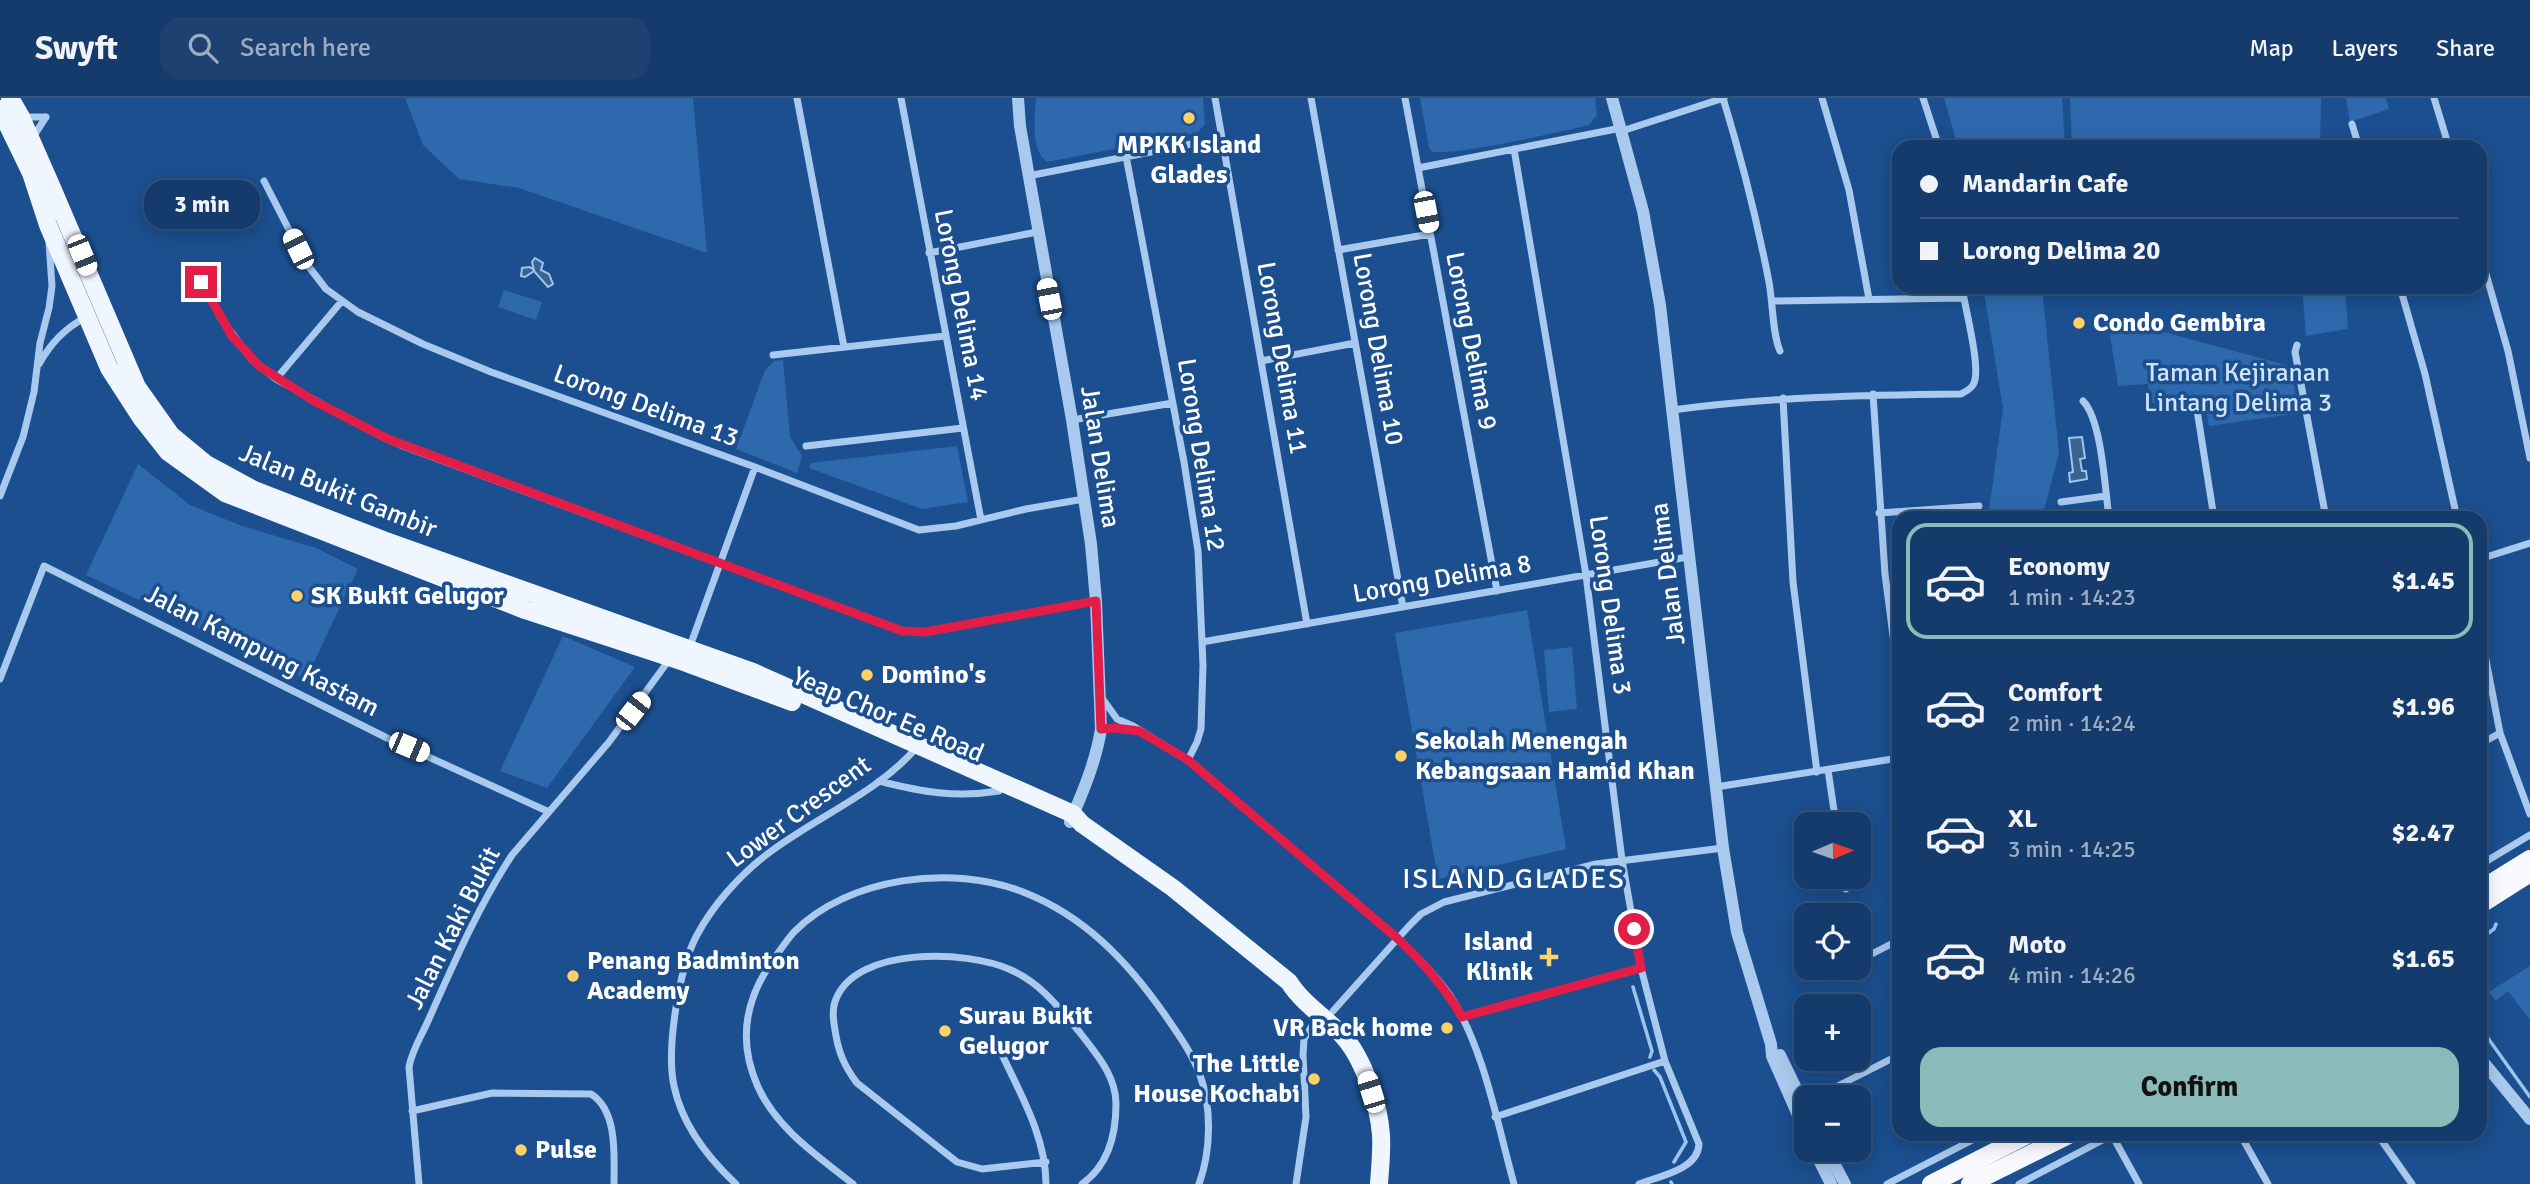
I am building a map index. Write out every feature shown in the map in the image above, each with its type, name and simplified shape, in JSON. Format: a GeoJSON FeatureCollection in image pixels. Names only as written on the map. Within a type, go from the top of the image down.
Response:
{"type":"FeatureCollection","features":[{"type":"Feature","properties":{"kind":"highway"},"geometry":{"type":"LineString","coordinates":[[2487,886],[2530,859]]}},
{"type":"Feature","properties":{"kind":"highway"},"geometry":{"type":"LineString","coordinates":[[2487,901],[2530,873]]}},
{"type":"Feature","properties":{"kind":"highway"},"geometry":{"type":"LineString","coordinates":[[2487,914],[2530,888]]}},
{"type":"Feature","properties":{"kind":"highway"},"geometry":{"type":"LineString","coordinates":[[1931,1184],[2005,1141]]}},
{"type":"Feature","properties":{"kind":"highway"},"geometry":{"type":"LineString","coordinates":[[1970,1184],[2057,1141]]}},
{"type":"Feature","properties":{"kind":"main road","name":"Jalan Bukit Gambir"},"geometry":{"type":"LineString","coordinates":[[10,98],[21,117],[137,387],[172,435],[206,464],[254,490],[372,536],[689,649]]}},
{"type":"Feature","properties":{"kind":"main road","name":"Jalan Bukit Gambir"},"geometry":{"type":"LineString","coordinates":[[0,109],[31,173],[48,225],[109,369],[168,452],[225,493],[525,610],[671,657]]}},
{"type":"Feature","properties":{"kind":"main road","name":"Yeap Chor Ee Road"},"geometry":{"type":"LineString","coordinates":[[689,649],[753,672],[999,791],[1075,820]]}},
{"type":"Feature","properties":{"kind":"main road","name":"Yeap Chor Ee Road"},"geometry":{"type":"LineString","coordinates":[[671,657],[915,749],[1075,820],[1173,888],[1289,982],[1296,994],[1326,1012]]}},
{"type":"Feature","properties":{"kind":"main road"},"geometry":{"type":"LineString","coordinates":[[1326,1012],[1345,1038],[1366,1076],[1381,1135],[1379,1184]]}},
{"type":"Feature","properties":{"kind":"main road"},"geometry":{"type":"LineString","coordinates":[[1326,1012],[1357,1040],[1372,1069],[1384,1105],[1388,1134],[1386,1184]]}},
{"type":"Feature","properties":{"kind":"street"},"geometry":{"type":"LineString","coordinates":[[797,98],[844,347]]}},
{"type":"Feature","properties":{"kind":"street","name":"Lorong Delima 14"},"geometry":{"type":"LineString","coordinates":[[901,98],[981,520]]}},
{"type":"Feature","properties":{"kind":"street","name":"Jalan Delima"},"geometry":{"type":"LineString","coordinates":[[1018,98],[1037,232],[1072,420],[1096,601],[1101,729],[1075,820]]}},
{"type":"Feature","properties":{"kind":"street","name":"Lorong Delima 11"},"geometry":{"type":"LineString","coordinates":[[1215,98],[1307,624]]}},
{"type":"Feature","properties":{"kind":"street","name":"Lorong Delima 10"},"geometry":{"type":"LineString","coordinates":[[1311,98],[1403,607]]}},
{"type":"Feature","properties":{"kind":"street","name":"Lorong Delima 9"},"geometry":{"type":"LineString","coordinates":[[1405,98],[1497,591]]}},
{"type":"Feature","properties":{"kind":"street","name":"Jalan Delima"},"geometry":{"type":"LineString","coordinates":[[1612,98],[1643,211],[1656,283],[1723,848],[1737,932],[1776,1065],[1794,1106]]}},
{"type":"Feature","properties":{"kind":"street"},"geometry":{"type":"LineString","coordinates":[[1418,168],[1622,129],[1724,98],[1747,178],[1773,300],[1776,342],[1780,351]]}},
{"type":"Feature","properties":{"kind":"street"},"geometry":{"type":"LineString","coordinates":[[1822,98],[1849,190],[1869,299]]}},
{"type":"Feature","properties":{"kind":"street"},"geometry":{"type":"LineString","coordinates":[[1923,98],[1936,140]]}},
{"type":"Feature","properties":{"kind":"street"},"geometry":{"type":"LineString","coordinates":[[2434,98],[2447,140]]}},
{"type":"Feature","properties":{"kind":"street"},"geometry":{"type":"LineString","coordinates":[[2352,124],[2357,140]]}},
{"type":"Feature","properties":{"kind":"street"},"geometry":{"type":"LineString","coordinates":[[1028,176],[1222,138]]}},
{"type":"Feature","properties":{"kind":"street","name":"Lorong Delima 3"},"geometry":{"type":"LineString","coordinates":[[1514,149],[1586,575],[1622,860],[1641,968],[1665,1061],[1699,1144],[1699,1152],[1689,1164],[1639,1184]]}},
{"type":"Feature","properties":{"kind":"street","name":"Lorong Delima 12"},"geometry":{"type":"LineString","coordinates":[[1126,156],[1194,523],[1202,642],[1201,729],[1188,760]]}},
{"type":"Feature","properties":{"kind":"street","name":"Lorong Delima 13"},"geometry":{"type":"LineString","coordinates":[[264,181],[306,263],[317,279],[341,302],[423,344],[491,372],[755,467],[919,530],[944,528],[1084,499]]}},
{"type":"Feature","properties":{"kind":"street"},"geometry":{"type":"LineString","coordinates":[[0,496],[23,437],[34,392],[40,342],[49,308],[51,286],[48,225]]}},
{"type":"Feature","properties":{"kind":"street"},"geometry":{"type":"LineString","coordinates":[[929,253],[1037,232]]}},
{"type":"Feature","properties":{"kind":"street"},"geometry":{"type":"LineString","coordinates":[[1338,250],[1430,234]]}},
{"type":"Feature","properties":{"kind":"street"},"geometry":{"type":"LineString","coordinates":[[195,267],[208,297],[232,336],[252,360],[276,379],[403,446],[902,631],[917,633],[1096,601]]}},
{"type":"Feature","properties":{"kind":"street"},"geometry":{"type":"LineString","coordinates":[[2487,278],[2508,351],[2530,458]]}},
{"type":"Feature","properties":{"kind":"street"},"geometry":{"type":"LineString","coordinates":[[1672,410],[1783,398],[1961,394],[1974,384],[1976,367],[1963,294]]}},
{"type":"Feature","properties":{"kind":"street"},"geometry":{"type":"LineString","coordinates":[[2402,294],[2425,374],[2455,511]]}},
{"type":"Feature","properties":{"kind":"street"},"geometry":{"type":"LineString","coordinates":[[1773,300],[1964,298]]}},
{"type":"Feature","properties":{"kind":"street"},"geometry":{"type":"LineString","coordinates":[[276,379],[341,302]]}},
{"type":"Feature","properties":{"kind":"street"},"geometry":{"type":"LineString","coordinates":[[35,371],[49,346],[61,333],[105,309]]}},
{"type":"Feature","properties":{"kind":"street"},"geometry":{"type":"LineString","coordinates":[[773,355],[945,336]]}},
{"type":"Feature","properties":{"kind":"street"},"geometry":{"type":"LineString","coordinates":[[1262,362],[1355,343]]}},
{"type":"Feature","properties":{"kind":"street"},"geometry":{"type":"LineString","coordinates":[[2297,345],[2295,352],[2325,511]]}},
{"type":"Feature","properties":{"kind":"street"},"geometry":{"type":"LineString","coordinates":[[1872,394],[1879,513],[1892,605]]}},
{"type":"Feature","properties":{"kind":"street"},"geometry":{"type":"LineString","coordinates":[[1783,398],[1793,582],[1817,772]]}},
{"type":"Feature","properties":{"kind":"street"},"geometry":{"type":"LineString","coordinates":[[2083,401],[2090,408],[2096,424],[2108,511]]}},
{"type":"Feature","properties":{"kind":"street"},"geometry":{"type":"LineString","coordinates":[[1072,420],[1173,403]]}},
{"type":"Feature","properties":{"kind":"street"},"geometry":{"type":"LineString","coordinates":[[2194,404],[2213,511]]}},
{"type":"Feature","properties":{"kind":"street"},"geometry":{"type":"LineString","coordinates":[[806,446],[963,428]]}},
{"type":"Feature","properties":{"kind":"street"},"geometry":{"type":"LineString","coordinates":[[689,649],[755,467]]}},
{"type":"Feature","properties":{"kind":"street"},"geometry":{"type":"LineString","coordinates":[[2061,502],[2106,496]]}},
{"type":"Feature","properties":{"kind":"street"},"geometry":{"type":"LineString","coordinates":[[1908,511],[1979,506]]}},
{"type":"Feature","properties":{"kind":"street"},"geometry":{"type":"LineString","coordinates":[[1879,513],[1892,512]]}},
{"type":"Feature","properties":{"kind":"street"},"geometry":{"type":"LineString","coordinates":[[2487,557],[2530,543]]}},
{"type":"Feature","properties":{"kind":"street","name":"Lorong Delima 8"},"geometry":{"type":"LineString","coordinates":[[1202,642],[1688,557]]}},
{"type":"Feature","properties":{"kind":"street","name":"Jalan Kampung Kastam"},"geometry":{"type":"LineString","coordinates":[[0,679],[44,566],[387,738],[549,812]]}},
{"type":"Feature","properties":{"kind":"street","name":"Jalan Kaki Bukit"},"geometry":{"type":"LineString","coordinates":[[419,1184],[409,1067],[411,1056],[446,977],[499,876],[521,844],[609,742],[671,657]]}},
{"type":"Feature","properties":{"kind":"street"},"geometry":{"type":"LineString","coordinates":[[2487,665],[2500,733],[2530,814]]}},
{"type":"Feature","properties":{"kind":"street"},"geometry":{"type":"LineString","coordinates":[[1101,696],[1117,719],[1188,760],[1397,938],[1427,967],[1449,995],[1472,1040],[1514,1184]]}},
{"type":"Feature","properties":{"kind":"street"},"geometry":{"type":"LineString","coordinates":[[1101,729],[1139,731]]}},
{"type":"Feature","properties":{"kind":"street"},"geometry":{"type":"LineString","coordinates":[[2487,740],[2500,733]]}},
{"type":"Feature","properties":{"kind":"street","name":"Lower Crescent"},"geometry":{"type":"LineString","coordinates":[[736,1184],[721,1171],[697,1141],[682,1111],[674,1086],[670,1051],[675,1010],[696,936],[727,891],[766,855],[879,780],[915,749]]}},
{"type":"Feature","properties":{"kind":"street"},"geometry":{"type":"LineString","coordinates":[[1716,787],[1892,759]]}},
{"type":"Feature","properties":{"kind":"street"},"geometry":{"type":"LineString","coordinates":[[1828,770],[1834,812]]}},
{"type":"Feature","properties":{"kind":"street"},"geometry":{"type":"LineString","coordinates":[[879,780],[905,788],[957,795],[999,791]]}},
{"type":"Feature","properties":{"kind":"street"},"geometry":{"type":"LineString","coordinates":[[2487,861],[2530,835]]}},
{"type":"Feature","properties":{"kind":"street"},"geometry":{"type":"LineString","coordinates":[[1296,1184],[1306,1117],[1304,1039],[1326,1012],[1421,914],[1444,902],[1596,863],[1723,848]]}},
{"type":"Feature","properties":{"kind":"street"},"geometry":{"type":"LineString","coordinates":[[853,1184],[793,1135],[767,1103],[758,1087],[747,1054],[745,1038],[753,995],[793,933],[814,915],[855,893],[893,882],[916,879],[986,882],[1021,891],[1053,906],[1100,939],[1141,981],[1183,1041],[1200,1075],[1209,1139],[1199,1184]]}},
{"type":"Feature","properties":{"kind":"street"},"geometry":{"type":"LineString","coordinates":[[1871,954],[1892,944]]}},
{"type":"Feature","properties":{"kind":"street"},"geometry":{"type":"LineString","coordinates":[[1046,1162],[982,1169],[957,1162],[857,1083],[844,1067],[835,1034],[834,1001],[842,987],[860,973],[903,958],[927,954],[976,960],[1009,968],[1048,994],[1105,1066],[1116,1097],[1114,1137],[1097,1171],[1082,1184]]}},
{"type":"Feature","properties":{"kind":"street"},"geometry":{"type":"LineString","coordinates":[[1462,1017],[1641,968]]}},
{"type":"Feature","properties":{"kind":"street","name":"Jalan Delima"},"geometry":{"type":"LineString","coordinates":[[1771,1044],[1795,1085]]}},
{"type":"Feature","properties":{"kind":"street"},"geometry":{"type":"LineString","coordinates":[[998,1046],[1041,1142],[1046,1162],[1046,1184]]}},
{"type":"Feature","properties":{"kind":"street"},"geometry":{"type":"LineString","coordinates":[[1840,1085],[1892,1059]]}},
{"type":"Feature","properties":{"kind":"street"},"geometry":{"type":"LineString","coordinates":[[1495,1117],[1665,1061]]}},
{"type":"Feature","properties":{"kind":"street"},"geometry":{"type":"LineString","coordinates":[[2487,1067],[2530,1119]]}},
{"type":"Feature","properties":{"kind":"street"},"geometry":{"type":"LineString","coordinates":[[412,1111],[492,1093],[591,1094],[603,1106],[613,1138],[614,1184]]}},
{"type":"Feature","properties":{"kind":"street"},"geometry":{"type":"LineString","coordinates":[[1888,1184],[1971,1141]]}},
{"type":"Feature","properties":{"kind":"street"},"geometry":{"type":"LineString","coordinates":[[2020,1184],[2100,1141]]}},
{"type":"Feature","properties":{"kind":"street"},"geometry":{"type":"LineString","coordinates":[[2117,1141],[2139,1184]]}},
{"type":"Feature","properties":{"kind":"street"},"geometry":{"type":"LineString","coordinates":[[2244,1141],[2269,1184]]}},
{"type":"Feature","properties":{"kind":"street"},"geometry":{"type":"LineString","coordinates":[[2382,1141],[2412,1184]]}},
{"type":"Feature","properties":{"kind":"street"},"geometry":{"type":"LineString","coordinates":[[1820,1162],[1831,1184]]}},
{"type":"Feature","properties":{"kind":"street"},"geometry":{"type":"LineString","coordinates":[[1833,1162],[1845,1184]]}},
{"type":"Feature","properties":{"kind":"green space"},"geometry":{"type":"Polygon","coordinates":[[[405,98],[693,98],[707,253],[519,188],[459,179],[423,145],[405,98]]]}},
{"type":"Feature","properties":{"kind":"green space"},"geometry":{"type":"Polygon","coordinates":[[[1036,98],[1203,98],[1205,124],[1197,133],[1047,162],[1038,150],[1036,142],[1036,98]]]}},
{"type":"Feature","properties":{"kind":"green space"},"geometry":{"type":"Polygon","coordinates":[[[1420,98],[1595,98],[1597,115],[1589,125],[1507,143],[1460,151],[1431,151],[1420,98]]]}},
{"type":"Feature","properties":{"kind":"green space"},"geometry":{"type":"Polygon","coordinates":[[[1944,98],[2062,98],[2065,140],[1956,140],[1944,98]]]}},
{"type":"Feature","properties":{"kind":"green space"},"geometry":{"type":"Polygon","coordinates":[[[2070,98],[2321,98],[2320,140],[2072,140],[2070,98]]]}},
{"type":"Feature","properties":{"kind":"green space"},"geometry":{"type":"Polygon","coordinates":[[[2346,98],[2386,98],[2389,109],[2350,122],[2346,98]]]}},
{"type":"Feature","properties":{"kind":"green space"},"geometry":{"type":"Polygon","coordinates":[[[504,290],[542,302],[536,320],[498,307],[504,290]]]}},
{"type":"Feature","properties":{"kind":"green space"},"geometry":{"type":"Polygon","coordinates":[[[1984,294],[2043,294],[2059,453],[2044,511],[1989,511],[2003,408],[1984,294]]]}},
{"type":"Feature","properties":{"kind":"green space"},"geometry":{"type":"Polygon","coordinates":[[[2302,294],[2346,294],[2348,329],[2306,336],[2302,294]]]}},
{"type":"Feature","properties":{"kind":"green space","name":"Taman Kejiranan Lintang Delima 3"},"geometry":{"type":"Polygon","coordinates":[[[2108,322],[2134,324],[2290,366],[2299,413],[2209,426],[2203,395],[2151,403],[2148,384],[2118,386],[2108,322]]]}},
{"type":"Feature","properties":{"kind":"green space"},"geometry":{"type":"Polygon","coordinates":[[[783,360],[790,437],[802,456],[797,473],[736,449],[765,370],[774,361],[783,360]]]}},
{"type":"Feature","properties":{"kind":"green space"},"geometry":{"type":"Polygon","coordinates":[[[957,446],[968,502],[922,509],[809,468],[811,463],[957,446]]]}},
{"type":"Feature","properties":{"kind":"green space"},"geometry":{"type":"Polygon","coordinates":[[[138,464],[190,505],[242,526],[316,548],[358,569],[306,679],[86,575],[138,464]]]}},
{"type":"Feature","properties":{"kind":"green space"},"geometry":{"type":"Polygon","coordinates":[[[1527,610],[1566,849],[1438,879],[1395,633],[1527,610]]]}},
{"type":"Feature","properties":{"kind":"green space"},"geometry":{"type":"Polygon","coordinates":[[[563,636],[635,667],[547,788],[500,771],[563,636]]]}},
{"type":"Feature","properties":{"kind":"green space"},"geometry":{"type":"Polygon","coordinates":[[[1572,647],[1577,709],[1549,712],[1544,650],[1572,647]]]}},
{"type":"Feature","properties":{"kind":"green space"},"geometry":{"type":"Polygon","coordinates":[[[2530,966],[2530,1020],[2508,991],[2496,1001],[2489,992],[2530,966]]]}},
{"type":"Feature","properties":{"kind":"shaded area"},"geometry":{"type":"Polygon","coordinates":[[[535,258],[543,263],[541,270],[549,274],[553,284],[548,287],[534,271],[525,277],[521,276],[522,268],[530,267],[534,270],[532,262],[535,258]]]}},
{"type":"Feature","properties":{"kind":"shaded area"},"geometry":{"type":"Polygon","coordinates":[[[2082,437],[2085,458],[2080,459],[2087,479],[2070,482],[2069,473],[2073,472],[2069,438],[2082,437]]]}},
{"type":"Feature","properties":{"kind":"waterway"},"geometry":{"type":"LineString","coordinates":[[2487,934],[2496,924]]}},
{"type":"Feature","properties":{"kind":"waterway"},"geometry":{"type":"LineString","coordinates":[[1633,987],[1652,1051],[1650,1057]]}},
{"type":"Feature","properties":{"kind":"waterway"},"geometry":{"type":"LineString","coordinates":[[2487,1037],[2530,1097]]}},
{"type":"Feature","properties":{"kind":"waterway"},"geometry":{"type":"LineString","coordinates":[[1654,1070],[1660,1077],[1686,1142],[1674,1162]]}},
{"type":"Feature","properties":{"kind":"place","name":"MPKK Island Glades"},"geometry":{"type":"Point","coordinates":[1189,118]}},
{"type":"Feature","properties":{"kind":"place","name":"Condo Gembira"},"geometry":{"type":"Point","coordinates":[2079,323]}},
{"type":"Feature","properties":{"kind":"place","name":"SK Bukit Gelugor"},"geometry":{"type":"Point","coordinates":[297,596]}},
{"type":"Feature","properties":{"kind":"place","name":"Domino's"},"geometry":{"type":"Point","coordinates":[867,675]}},
{"type":"Feature","properties":{"kind":"place","name":"Sekolah Menengah Kebangsaan Hamid Khan"},"geometry":{"type":"Point","coordinates":[1401,756]}},
{"type":"Feature","properties":{"kind":"place","name":"Island Klinik"},"geometry":{"type":"Point","coordinates":[1549,957]}},
{"type":"Feature","properties":{"kind":"place","name":"Penang Badminton Academy"},"geometry":{"type":"Point","coordinates":[573,976]}},
{"type":"Feature","properties":{"kind":"place","name":"VR Back home"},"geometry":{"type":"Point","coordinates":[1447,1028]}},
{"type":"Feature","properties":{"kind":"place","name":"Surau Bukit Gelugor"},"geometry":{"type":"Point","coordinates":[945,1031]}},
{"type":"Feature","properties":{"kind":"place","name":"The Little House Kochabi"},"geometry":{"type":"Point","coordinates":[1314,1079]}},
{"type":"Feature","properties":{"kind":"place","name":"Pulse"},"geometry":{"type":"Point","coordinates":[521,1150]}},
{"type":"Feature","properties":{"kind":"district","name":"ISLAND GLADES"},"geometry":{"type":"Point","coordinates":[1514,879]}},
{"type":"Feature","properties":{"kind":"route"},"geometry":{"type":"LineString","coordinates":[[201,282],[232,336],[259,366],[314,401],[388,439],[902,631],[925,632],[1096,601],[1101,729],[1126,728],[1139,731],[1188,760],[1397,938],[1427,967],[1462,1017],[1641,968],[1634,929]]}}]}
